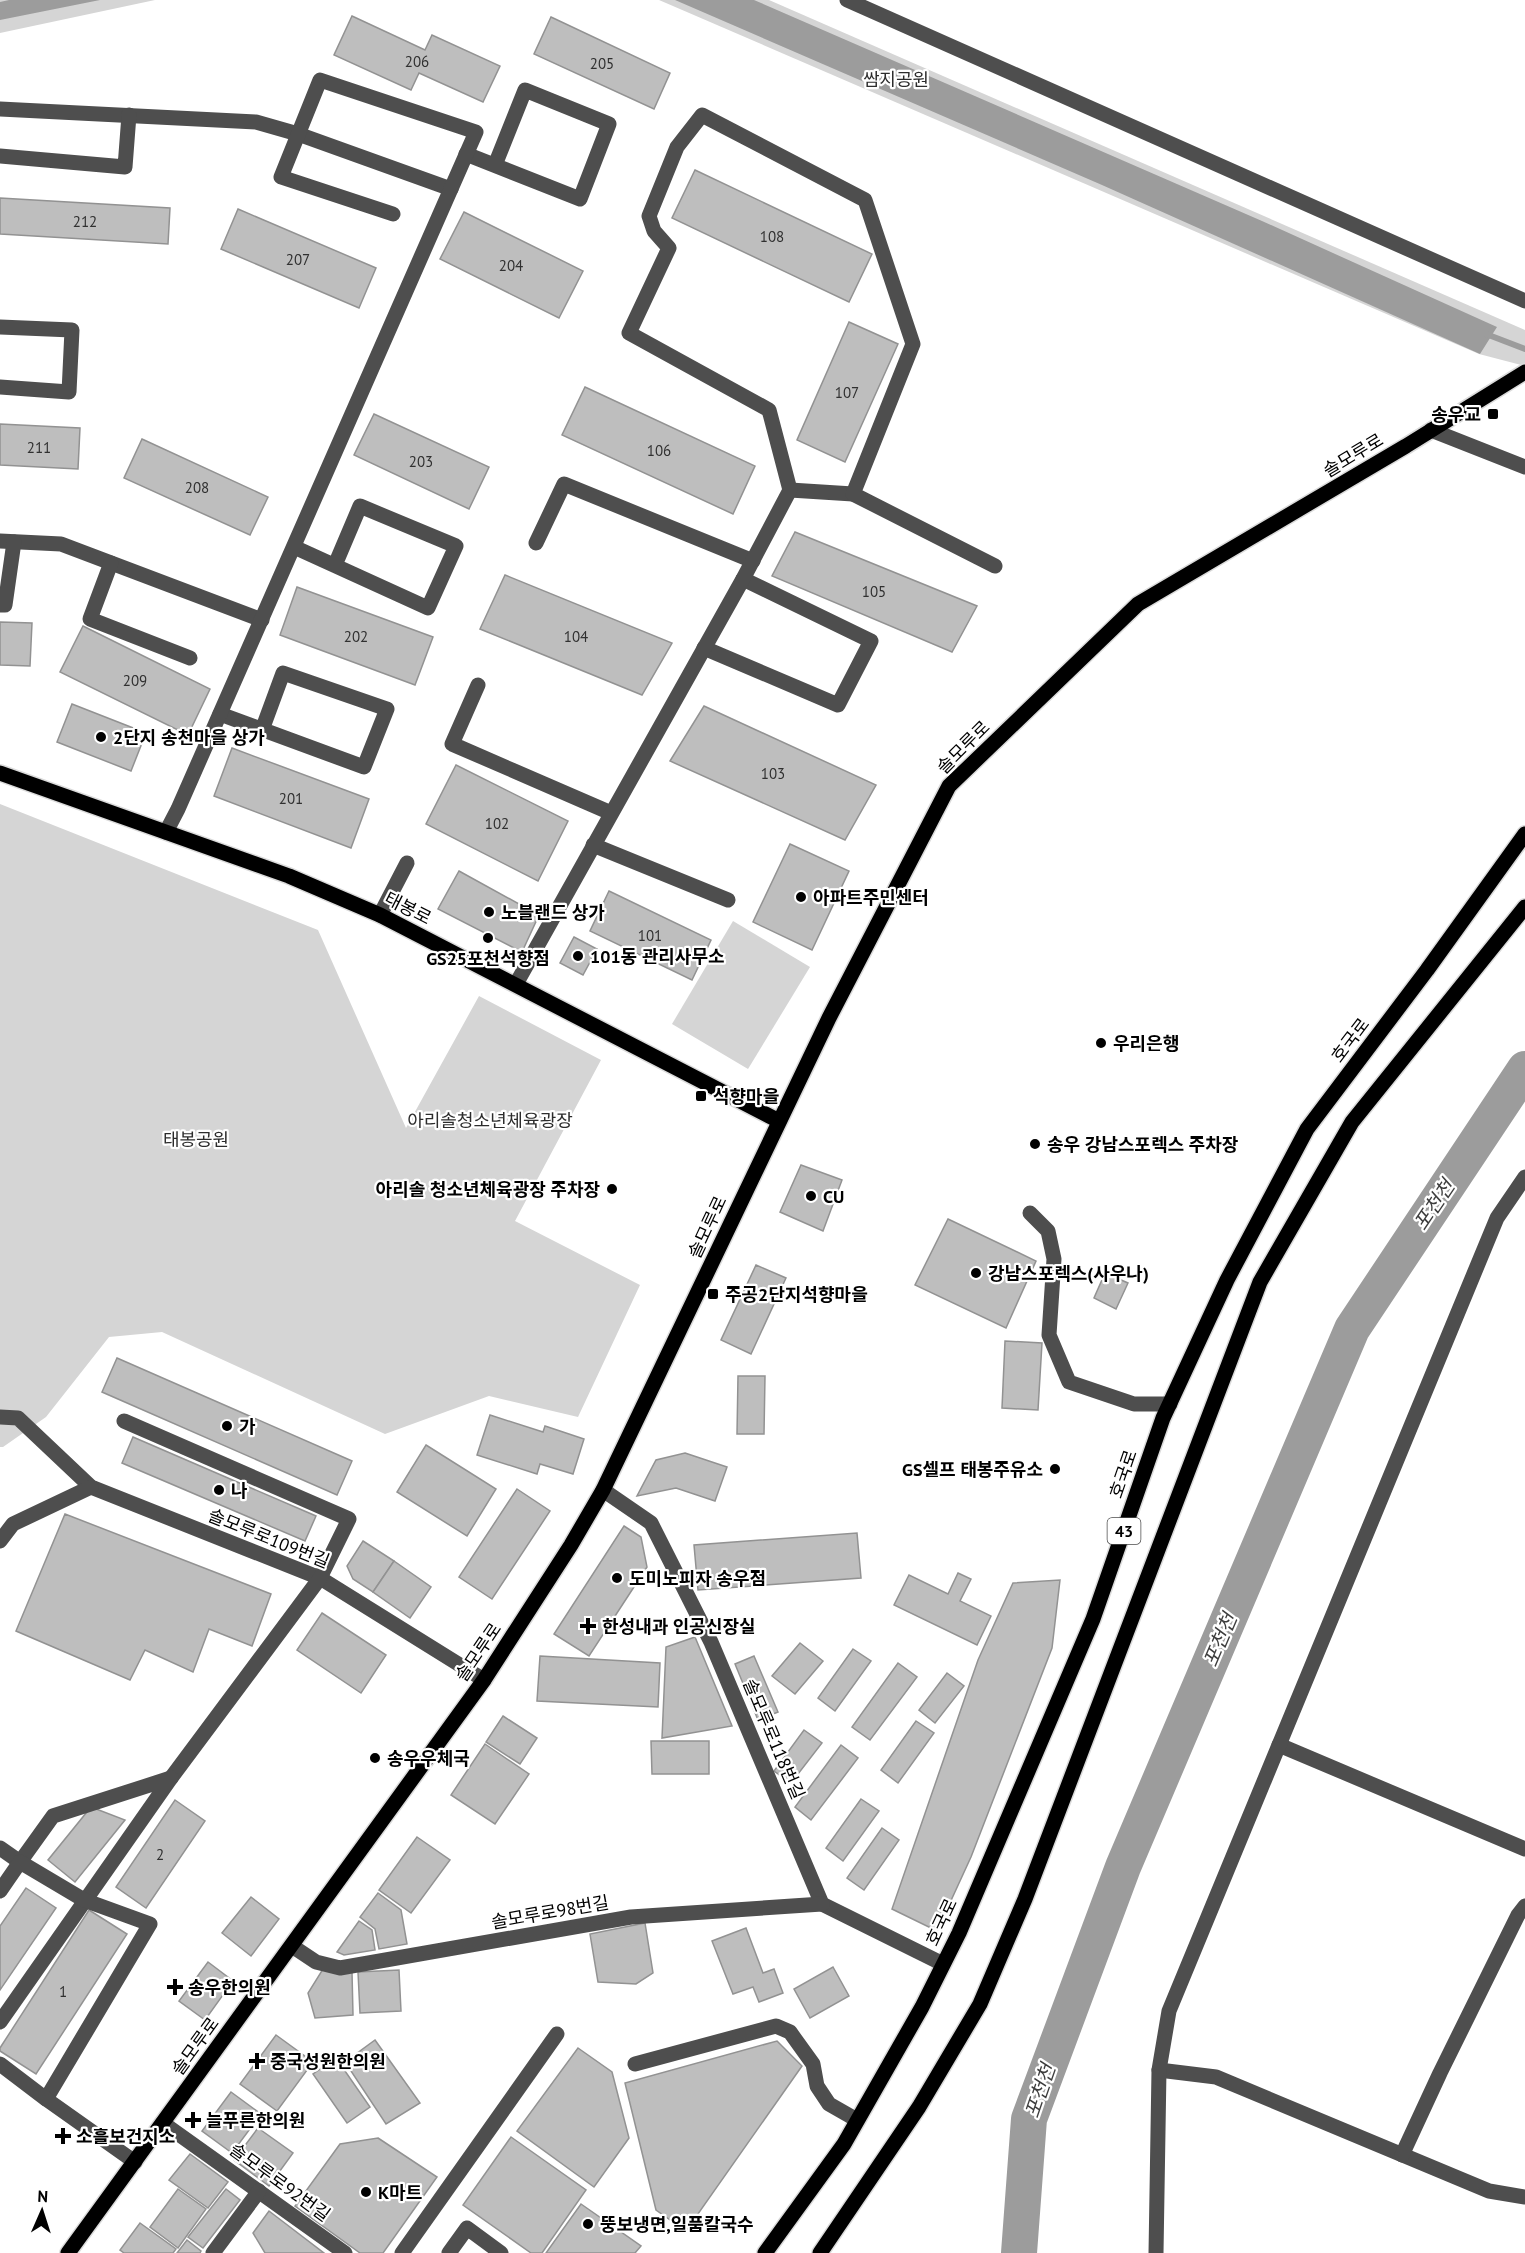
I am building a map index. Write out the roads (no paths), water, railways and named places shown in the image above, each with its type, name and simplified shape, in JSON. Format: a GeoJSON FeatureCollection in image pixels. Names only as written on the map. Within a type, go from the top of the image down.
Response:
{"type":"FeatureCollection","features":[{"type":"Feature","properties":{"kind":"main road","name":"솔모루로"},"geometry":{"type":"LineString","coordinates":[[68,2253],[484,1680],[571,1545],[603,1490],[829,1018],[949,786],[1138,604],[1524,373]]}},
{"type":"Feature","properties":{"kind":"main road","name":"태봉로"},"geometry":{"type":"LineString","coordinates":[[0,773],[289,876],[380,915],[779,1121]]}},
{"type":"Feature","properties":{"kind":"main road","name":"호국로"},"geometry":{"type":"LineString","coordinates":[[765,2253],[844,2144],[922,2007],[959,1933],[1093,1619],[1163,1418],[1227,1280],[1307,1129],[1427,970],[1525,834]]}},
{"type":"Feature","properties":{"kind":"main road","name":"43"},"geometry":{"type":"LineString","coordinates":[[820,2253],[919,2107],[980,2004],[1025,1899],[1260,1282],[1352,1122],[1525,907]]}},
{"type":"Feature","properties":{"kind":"street"},"geometry":{"type":"LineString","coordinates":[[847,0],[1525,301]]}},
{"type":"Feature","properties":{"kind":"street"},"geometry":{"type":"LineString","coordinates":[[166,832],[476,132],[320,80],[281,177],[393,214]]}},
{"type":"Feature","properties":{"kind":"street"},"geometry":{"type":"LineString","coordinates":[[466,154],[580,199],[609,124],[525,90],[495,165]]}},
{"type":"Feature","properties":{"kind":"street"},"geometry":{"type":"LineString","coordinates":[[0,109],[256,122],[298,134],[451,189]]}},
{"type":"Feature","properties":{"kind":"street"},"geometry":{"type":"LineString","coordinates":[[0,156],[125,167],[129,115]]}},
{"type":"Feature","properties":{"kind":"street"},"geometry":{"type":"LineString","coordinates":[[516,984],[753,561],[790,490],[769,410],[629,333],[669,248],[654,231],[649,216],[676,147],[702,115],[865,200],[913,344],[853,494]]}},
{"type":"Feature","properties":{"kind":"street"},"geometry":{"type":"LineString","coordinates":[[0,327],[72,330],[69,392],[0,387]]}},
{"type":"Feature","properties":{"kind":"street"},"geometry":{"type":"LineString","coordinates":[[1431,430],[1525,467]]}},
{"type":"Feature","properties":{"kind":"street"},"geometry":{"type":"LineString","coordinates":[[536,543],[564,484],[753,561]]}},
{"type":"Feature","properties":{"kind":"street"},"geometry":{"type":"LineString","coordinates":[[790,490],[853,494],[995,566]]}},
{"type":"Feature","properties":{"kind":"street"},"geometry":{"type":"LineString","coordinates":[[294,547],[428,608],[456,546],[360,507],[335,565]]}},
{"type":"Feature","properties":{"kind":"street"},"geometry":{"type":"LineString","coordinates":[[0,605],[5,605],[7,541],[61,544],[261,620]]}},
{"type":"Feature","properties":{"kind":"street"},"geometry":{"type":"LineString","coordinates":[[111,563],[90,619],[190,658]]}},
{"type":"Feature","properties":{"kind":"street"},"geometry":{"type":"LineString","coordinates":[[704,648],[838,705],[871,640],[743,579]]}},
{"type":"Feature","properties":{"kind":"street"},"geometry":{"type":"LineString","coordinates":[[220,714],[262,730],[364,767],[387,710],[283,673],[262,730]]}},
{"type":"Feature","properties":{"kind":"street"},"geometry":{"type":"LineString","coordinates":[[478,685],[452,744],[611,813]]}},
{"type":"Feature","properties":{"kind":"street"},"geometry":{"type":"LineString","coordinates":[[593,845],[728,900]]}},
{"type":"Feature","properties":{"kind":"street"},"geometry":{"type":"LineString","coordinates":[[380,915],[407,862]]}},
{"type":"Feature","properties":{"kind":"street"},"geometry":{"type":"LineString","coordinates":[[1156,2253],[1160,2070],[1169,2011],[1497,1218],[1525,1177]]}},
{"type":"Feature","properties":{"kind":"street"},"geometry":{"type":"LineString","coordinates":[[1030,1214],[1048,1231],[1054,1259],[1049,1335],[1069,1382],[1134,1404],[1170,1404]]}},
{"type":"Feature","properties":{"kind":"street"},"geometry":{"type":"LineString","coordinates":[[0,1417],[18,1418],[92,1487],[13,1524],[0,1541]]}},
{"type":"Feature","properties":{"kind":"street"},"geometry":{"type":"LineString","coordinates":[[0,2022],[171,1778],[320,1578],[348,1519],[124,1421]]}},
{"type":"Feature","properties":{"kind":"street","name":"솔모루로109번길"},"geometry":{"type":"LineString","coordinates":[[92,1487],[320,1578],[484,1680]]}},
{"type":"Feature","properties":{"kind":"street","name":"솔모루로118번길"},"geometry":{"type":"LineString","coordinates":[[603,1490],[651,1523],[711,1642],[822,1904]]}},
{"type":"Feature","properties":{"kind":"street"},"geometry":{"type":"LineString","coordinates":[[1279,1745],[1525,1849]]}},
{"type":"Feature","properties":{"kind":"street"},"geometry":{"type":"LineString","coordinates":[[0,1891],[53,1816],[171,1778]]}},
{"type":"Feature","properties":{"kind":"street"},"geometry":{"type":"LineString","coordinates":[[0,1848],[84,1900],[150,1924],[46,2099]]}},
{"type":"Feature","properties":{"kind":"street"},"geometry":{"type":"LineString","coordinates":[[822,1904],[943,1964]]}},
{"type":"Feature","properties":{"kind":"street","name":"솔모루로98번길"},"geometry":{"type":"LineString","coordinates":[[292,1946],[316,1962],[340,1968],[631,1917],[822,1904]]}},
{"type":"Feature","properties":{"kind":"street"},"geometry":{"type":"LineString","coordinates":[[1402,2155],[1445,2062],[1518,1915],[1525,1906]]}},
{"type":"Feature","properties":{"kind":"street"},"geometry":{"type":"LineString","coordinates":[[635,2064],[776,2026],[790,2032],[813,2064],[817,2086],[829,2104],[857,2121]]}},
{"type":"Feature","properties":{"kind":"street"},"geometry":{"type":"LineString","coordinates":[[409,2250],[557,2034]]}},
{"type":"Feature","properties":{"kind":"street"},"geometry":{"type":"LineString","coordinates":[[0,2064],[135,2162]]}},
{"type":"Feature","properties":{"kind":"street"},"geometry":{"type":"LineString","coordinates":[[1160,2070],[1216,2077],[1489,2191],[1525,2197]]}},
{"type":"Feature","properties":{"kind":"street","name":"솔모루로92번길"},"geometry":{"type":"LineString","coordinates":[[163,2122],[345,2253]]}},
{"type":"Feature","properties":{"kind":"street"},"geometry":{"type":"LineString","coordinates":[[213,2253],[259,2191]]}},
{"type":"Feature","properties":{"kind":"street"},"geometry":{"type":"LineString","coordinates":[[449,2253],[468,2228],[501,2253]]}},
{"type":"Feature","properties":{"kind":"waterway"},"geometry":{"type":"LineString","coordinates":[[1486,334],[1525,349]]}},
{"type":"Feature","properties":{"kind":"waterway","name":"포천천"},"geometry":{"type":"LineString","coordinates":[[1019,2253],[1029,2119],[1123,1867],[1352,1329],[1525,1069]]}},
{"type":"Feature","properties":{"kind":"place","name":"송우교"},"geometry":{"type":"Point","coordinates":[1493,414]}},
{"type":"Feature","properties":{"kind":"place","name":"2단지 송천마을 상가"},"geometry":{"type":"Point","coordinates":[101,737]}},
{"type":"Feature","properties":{"kind":"place","name":"아파트주민센터"},"geometry":{"type":"Point","coordinates":[801,897]}},
{"type":"Feature","properties":{"kind":"place","name":"노블랜드 상가"},"geometry":{"type":"Point","coordinates":[489,912]}},
{"type":"Feature","properties":{"kind":"place","name":"GS25포천석향점"},"geometry":{"type":"Point","coordinates":[488,938]}},
{"type":"Feature","properties":{"kind":"place","name":"101동 관리사무소"},"geometry":{"type":"Point","coordinates":[578,956]}},
{"type":"Feature","properties":{"kind":"place","name":"우리은행"},"geometry":{"type":"Point","coordinates":[1101,1043]}},
{"type":"Feature","properties":{"kind":"place","name":"석향마을"},"geometry":{"type":"Point","coordinates":[701,1096]}},
{"type":"Feature","properties":{"kind":"place","name":"송우 강남스포렉스 주차장"},"geometry":{"type":"Point","coordinates":[1035,1144]}},
{"type":"Feature","properties":{"kind":"place","name":"아리솔 청소년체육광장 주차장"},"geometry":{"type":"Point","coordinates":[612,1189]}},
{"type":"Feature","properties":{"kind":"place","name":"CU"},"geometry":{"type":"Point","coordinates":[811,1196]}},
{"type":"Feature","properties":{"kind":"place","name":"강남스포렉스(사우나)"},"geometry":{"type":"Point","coordinates":[976,1273]}},
{"type":"Feature","properties":{"kind":"place","name":"주공2단지석향마을"},"geometry":{"type":"Point","coordinates":[713,1294]}},
{"type":"Feature","properties":{"kind":"place","name":"가"},"geometry":{"type":"Point","coordinates":[227,1426]}},
{"type":"Feature","properties":{"kind":"place","name":"GS셀프 태봉주유소"},"geometry":{"type":"Point","coordinates":[1055,1469]}},
{"type":"Feature","properties":{"kind":"place","name":"나"},"geometry":{"type":"Point","coordinates":[219,1490]}},
{"type":"Feature","properties":{"kind":"place","name":"도미노피자 송우점"},"geometry":{"type":"Point","coordinates":[617,1578]}},
{"type":"Feature","properties":{"kind":"place","name":"한성내과 인공신장실"},"geometry":{"type":"Point","coordinates":[588,1626]}},
{"type":"Feature","properties":{"kind":"place","name":"송우우체국"},"geometry":{"type":"Point","coordinates":[375,1758]}},
{"type":"Feature","properties":{"kind":"place","name":"송우한의원"},"geometry":{"type":"Point","coordinates":[175,1987]}},
{"type":"Feature","properties":{"kind":"place","name":"중국성원한의원"},"geometry":{"type":"Point","coordinates":[257,2061]}},
{"type":"Feature","properties":{"kind":"place","name":"늘푸른한의원"},"geometry":{"type":"Point","coordinates":[193,2120]}},
{"type":"Feature","properties":{"kind":"place","name":"소흘보건지소"},"geometry":{"type":"Point","coordinates":[63,2136]}},
{"type":"Feature","properties":{"kind":"place","name":"K마트"},"geometry":{"type":"Point","coordinates":[366,2192]}},
{"type":"Feature","properties":{"kind":"place","name":"뚱보냉면,일품칼국수"},"geometry":{"type":"Point","coordinates":[588,2224]}},
{"type":"Feature","properties":{"kind":"park label","name":"쌈지공원"},"geometry":{"type":"Point","coordinates":[896,79]}},
{"type":"Feature","properties":{"kind":"park label","name":"아리솔청소년체육광장"},"geometry":{"type":"Point","coordinates":[490,1120]}},
{"type":"Feature","properties":{"kind":"park label","name":"태봉공원"},"geometry":{"type":"Point","coordinates":[196,1139]}}]}
